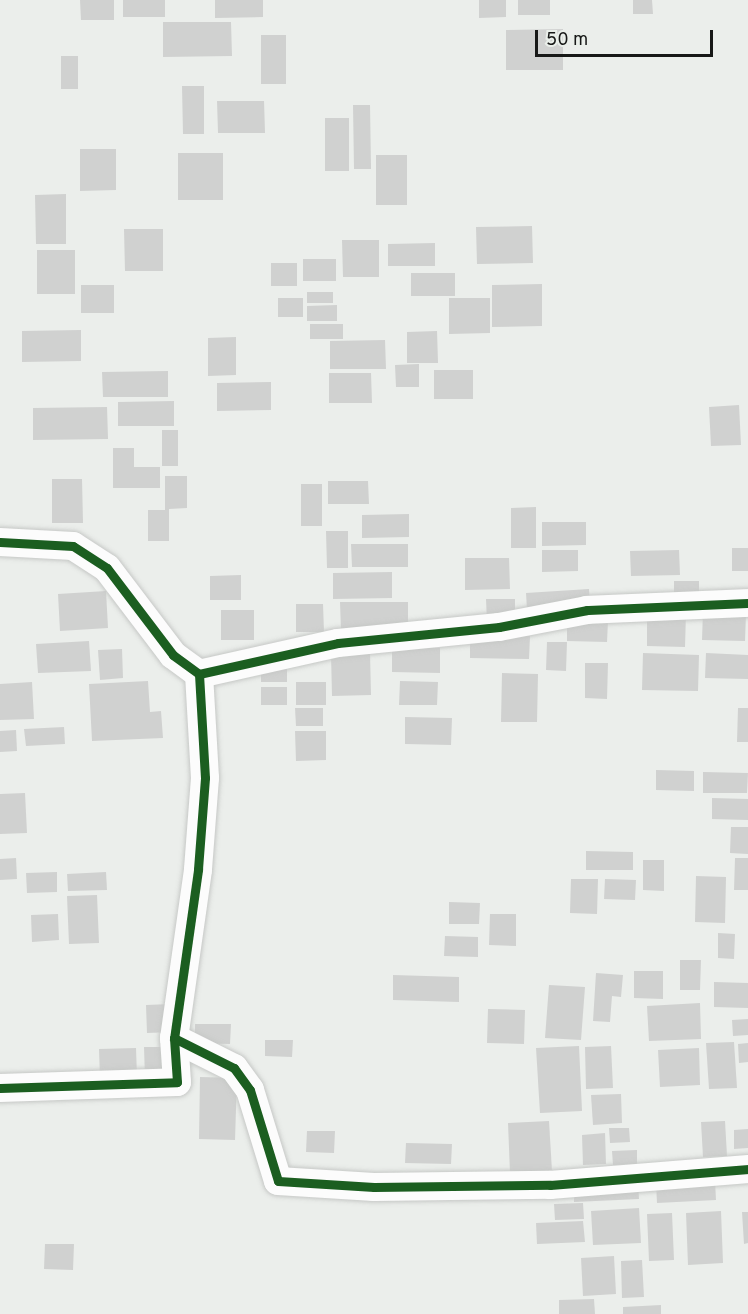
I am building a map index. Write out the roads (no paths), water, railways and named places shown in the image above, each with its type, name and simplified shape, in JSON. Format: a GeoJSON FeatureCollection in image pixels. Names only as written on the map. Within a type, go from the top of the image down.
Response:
{"type":"FeatureCollection","features":[{"type":"Feature","properties":{"kind":"street"},"geometry":{"type":"LineString","coordinates":[[0,542],[73,546],[107,568],[173,656],[199,674],[338,643],[499,627],[587,610],[748,603]]}},
{"type":"Feature","properties":{"kind":"street"},"geometry":{"type":"LineString","coordinates":[[0,1088],[177,1082],[174,1038],[198,870],[205,778],[199,674]]}},
{"type":"Feature","properties":{"kind":"street"},"geometry":{"type":"LineString","coordinates":[[174,1038],[234,1068],[250,1090],[278,1181],[375,1187],[550,1185],[748,1169]]}}]}
